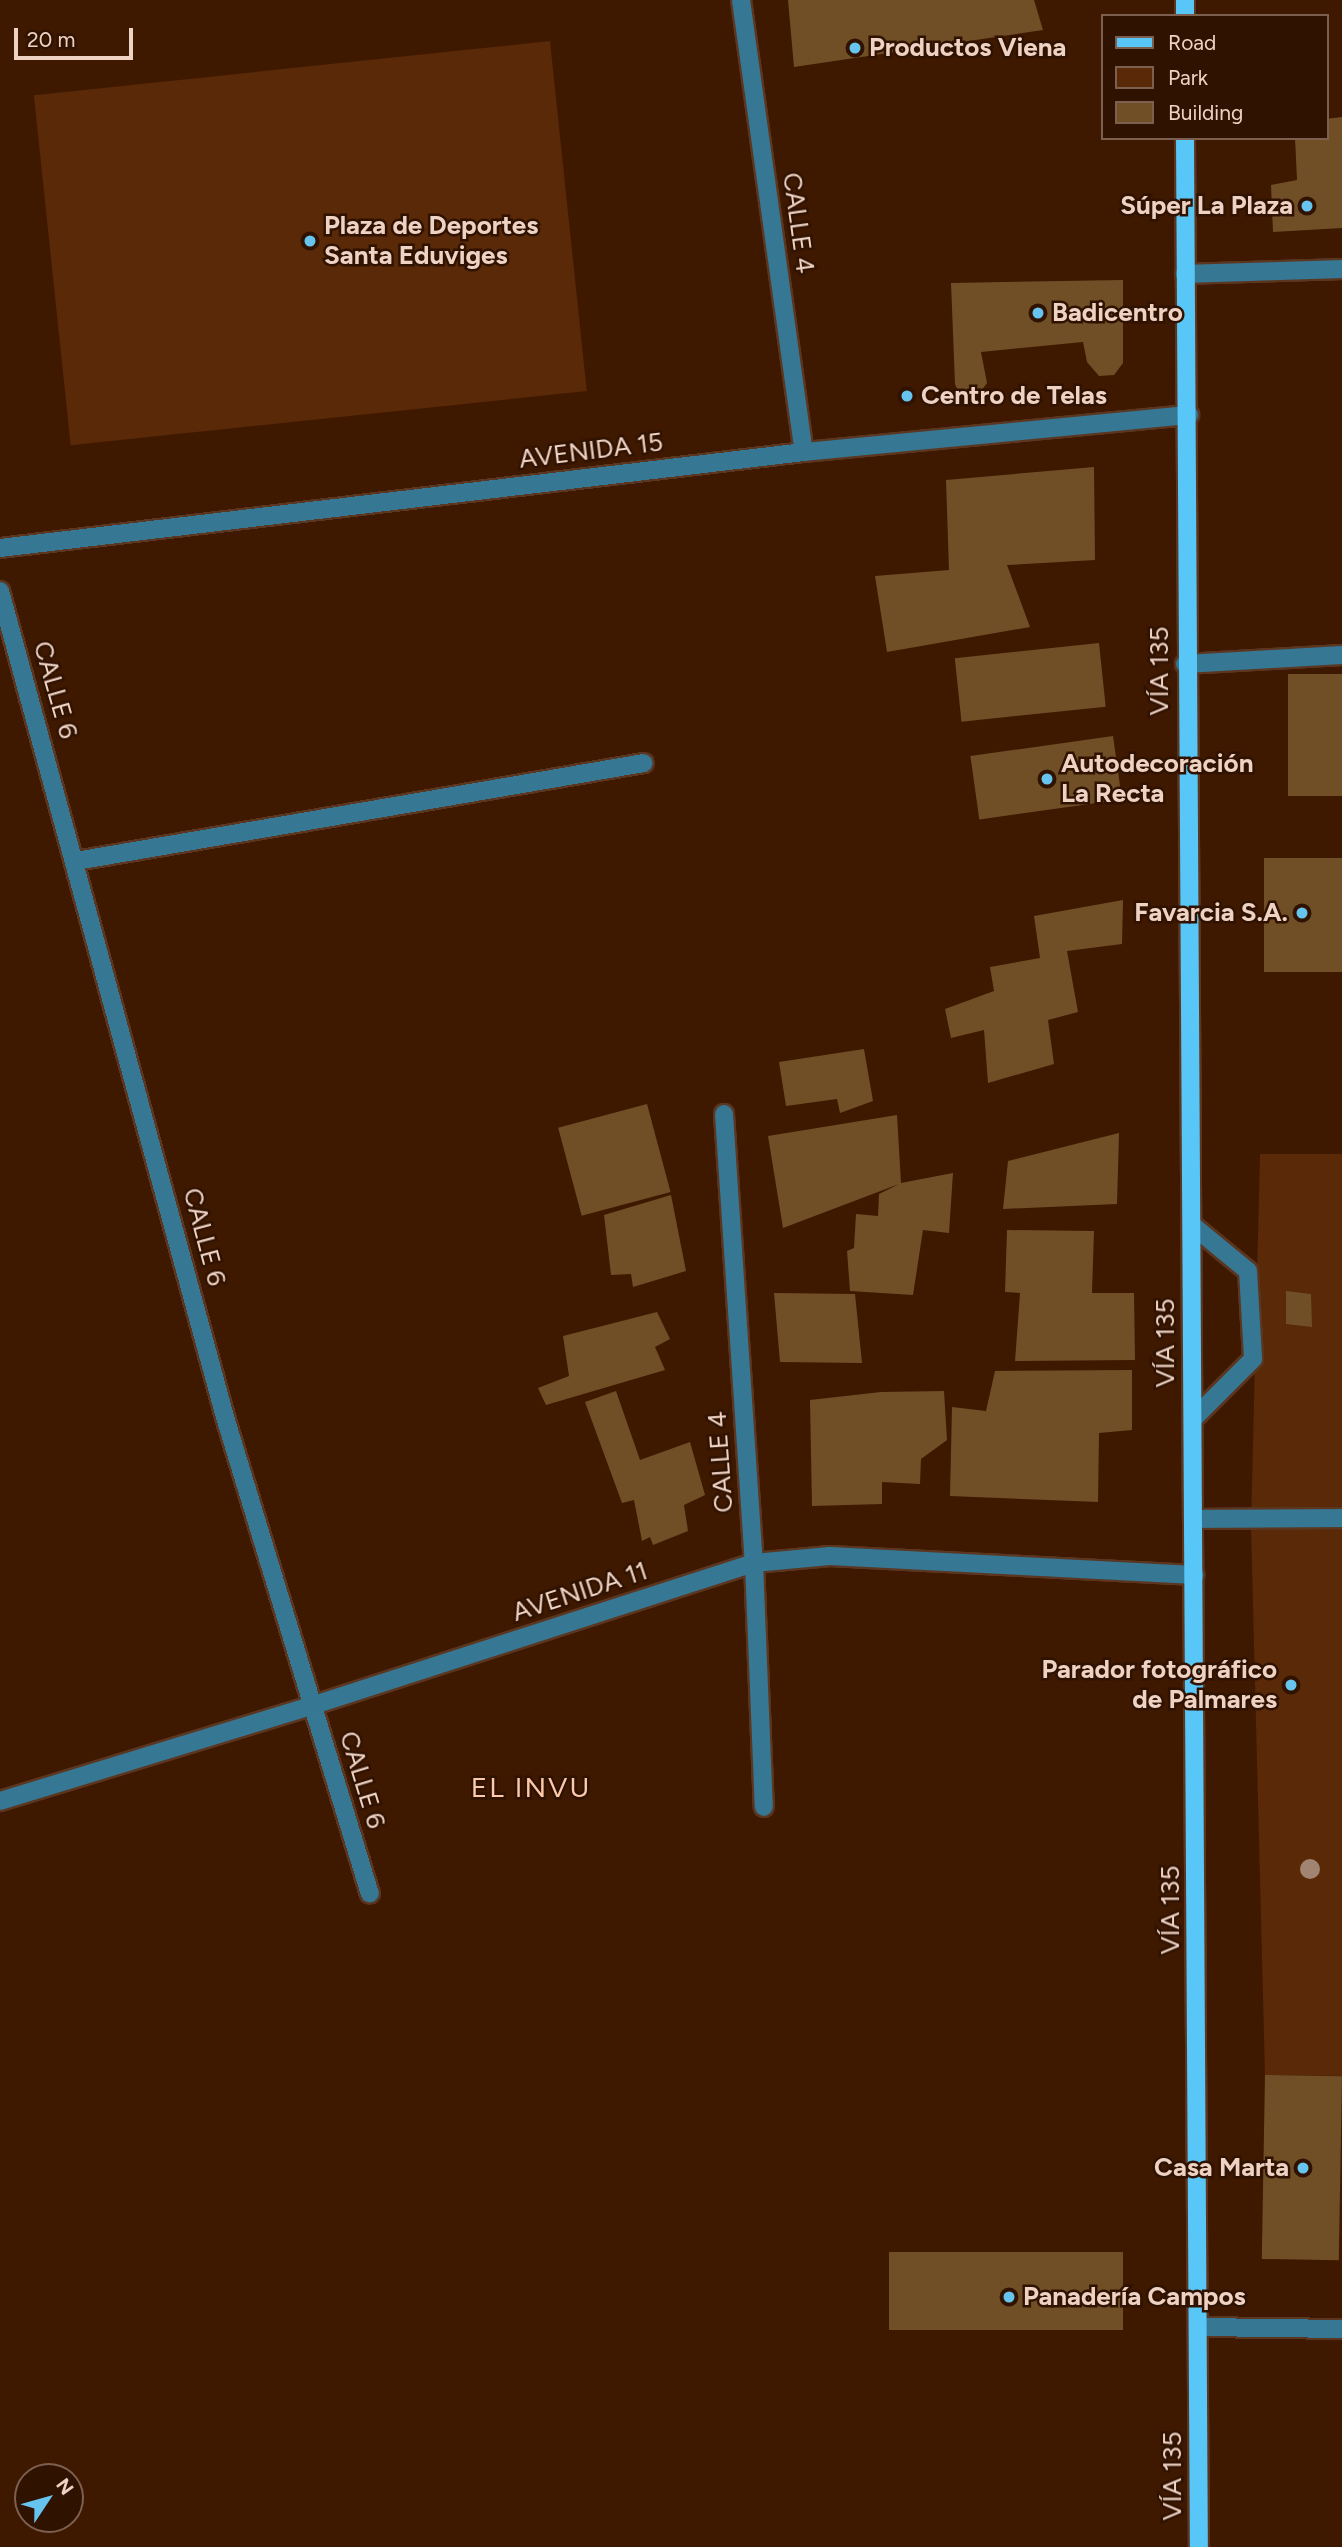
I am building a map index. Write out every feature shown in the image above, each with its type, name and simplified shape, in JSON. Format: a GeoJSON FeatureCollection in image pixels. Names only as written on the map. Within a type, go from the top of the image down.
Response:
{"type":"FeatureCollection","features":[{"type":"Feature","properties":{"kind":"main road","name":"VÍA 135"},"geometry":{"type":"LineString","coordinates":[[1185,140],[1189,415],[1185,664],[1195,1575],[1199,2547]]}},
{"type":"Feature","properties":{"kind":"street","name":"CALLE 4"},"geometry":{"type":"LineString","coordinates":[[741,0],[804,452]]}},
{"type":"Feature","properties":{"kind":"street"},"geometry":{"type":"LineString","coordinates":[[1185,274],[1342,269]]}},
{"type":"Feature","properties":{"kind":"street","name":"AVENIDA 15"},"geometry":{"type":"LineString","coordinates":[[0,548],[804,452],[1189,415]]}},
{"type":"Feature","properties":{"kind":"street","name":"CALLE 6"},"geometry":{"type":"LineString","coordinates":[[0,591],[76,861],[222,1404],[311,1706],[370,1893]]}},
{"type":"Feature","properties":{"kind":"street"},"geometry":{"type":"LineString","coordinates":[[1185,664],[1342,655]]}},
{"type":"Feature","properties":{"kind":"street"},"geometry":{"type":"LineString","coordinates":[[76,861],[644,763]]}},
{"type":"Feature","properties":{"kind":"street","name":"CALLE 4"},"geometry":{"type":"LineString","coordinates":[[724,1114],[754,1563],[764,1807]]}},
{"type":"Feature","properties":{"kind":"street"},"geometry":{"type":"LineString","coordinates":[[1192,1225],[1248,1271],[1253,1359],[1193,1419]]}},
{"type":"Feature","properties":{"kind":"street"},"geometry":{"type":"LineString","coordinates":[[1193,1519],[1342,1518]]}},
{"type":"Feature","properties":{"kind":"street","name":"AVENIDA 11"},"geometry":{"type":"LineString","coordinates":[[0,1801],[311,1706],[754,1563],[830,1556],[1195,1575]]}},
{"type":"Feature","properties":{"kind":"street"},"geometry":{"type":"LineString","coordinates":[[1200,2327],[1342,2329]]}},
{"type":"Feature","properties":{"kind":"green space","name":"Plaza de Deportes Santa Eduviges"},"geometry":{"type":"Polygon","coordinates":[[[550,41],[587,391],[71,445],[34,95],[550,41]]]}},
{"type":"Feature","properties":{"kind":"green space"},"geometry":{"type":"Polygon","coordinates":[[[1260,1154],[1342,1154],[1342,2076],[1265,2075],[1251,1527],[1260,1154]]]}},
{"type":"Feature","properties":{"kind":"building","name":"Productos Viena"},"geometry":{"type":"Polygon","coordinates":[[[788,0],[1034,0],[1043,30],[794,67],[788,0]]]}},
{"type":"Feature","properties":{"kind":"building","name":"Súper La Plaza"},"geometry":{"type":"Polygon","coordinates":[[[1342,117],[1342,228],[1273,232],[1271,185],[1297,180],[1295,140],[1328,140],[1328,119],[1342,117]]]}},
{"type":"Feature","properties":{"kind":"building","name":"Badicentro"},"geometry":{"type":"Polygon","coordinates":[[[1123,280],[1123,363],[1114,375],[1099,376],[1087,362],[1083,342],[981,352],[987,383],[975,399],[961,398],[955,384],[951,283],[1123,280]]]}},
{"type":"Feature","properties":{"kind":"building"},"geometry":{"type":"Polygon","coordinates":[[[1094,467],[1095,560],[1007,565],[1030,627],[887,652],[875,576],[949,570],[946,480],[1094,467]]]}},
{"type":"Feature","properties":{"kind":"building"},"geometry":{"type":"Polygon","coordinates":[[[1099,643],[1106,707],[961,722],[955,658],[1099,643]]]}},
{"type":"Feature","properties":{"kind":"building"},"geometry":{"type":"Polygon","coordinates":[[[1288,674],[1342,674],[1342,796],[1288,796],[1288,674]]]}},
{"type":"Feature","properties":{"kind":"building","name":"Autodecoración La Recta"},"geometry":{"type":"Polygon","coordinates":[[[1113,736],[1122,799],[979,819],[970,756],[1113,736]]]}},
{"type":"Feature","properties":{"kind":"building","name":"Favarcia S.A."},"geometry":{"type":"Polygon","coordinates":[[[1264,858],[1342,858],[1342,972],[1264,972],[1264,858]]]}},
{"type":"Feature","properties":{"kind":"building"},"geometry":{"type":"Polygon","coordinates":[[[1123,900],[1122,944],[1067,951],[1078,1012],[1048,1020],[1054,1064],[988,1083],[984,1030],[951,1038],[945,1009],[994,991],[990,967],[1040,958],[1034,916],[1123,900]]]}},
{"type":"Feature","properties":{"kind":"building"},"geometry":{"type":"Polygon","coordinates":[[[864,1049],[873,1101],[840,1113],[837,1099],[786,1106],[779,1062],[864,1049]]]}},
{"type":"Feature","properties":{"kind":"building"},"geometry":{"type":"Polygon","coordinates":[[[647,1104],[671,1192],[582,1216],[558,1128],[647,1104]]]}},
{"type":"Feature","properties":{"kind":"building"},"geometry":{"type":"Polygon","coordinates":[[[897,1115],[901,1183],[953,1173],[949,1233],[923,1230],[913,1295],[850,1291],[847,1251],[854,1248],[856,1214],[878,1216],[879,1194],[899,1184],[783,1228],[768,1136],[897,1115]]]}},
{"type":"Feature","properties":{"kind":"building"},"geometry":{"type":"Polygon","coordinates":[[[1119,1133],[1117,1204],[1003,1209],[1008,1161],[1119,1133]]]}},
{"type":"Feature","properties":{"kind":"building"},"geometry":{"type":"Polygon","coordinates":[[[671,1195],[686,1271],[633,1287],[631,1274],[611,1275],[604,1215],[671,1195]]]}},
{"type":"Feature","properties":{"kind":"building"},"geometry":{"type":"Polygon","coordinates":[[[1007,1230],[1094,1231],[1092,1293],[1134,1293],[1135,1360],[1015,1361],[1020,1293],[1005,1292],[1007,1230]]]}},
{"type":"Feature","properties":{"kind":"building"},"geometry":{"type":"Polygon","coordinates":[[[1286,1291],[1311,1294],[1312,1327],[1286,1324],[1286,1291]]]}},
{"type":"Feature","properties":{"kind":"building"},"geometry":{"type":"Polygon","coordinates":[[[774,1293],[855,1294],[862,1363],[780,1362],[774,1293]]]}},
{"type":"Feature","properties":{"kind":"building"},"geometry":{"type":"Polygon","coordinates":[[[657,1312],[670,1339],[655,1347],[665,1370],[546,1405],[538,1388],[569,1376],[563,1336],[657,1312]]]}},
{"type":"Feature","properties":{"kind":"building"},"geometry":{"type":"Polygon","coordinates":[[[1132,1370],[1132,1430],[1099,1433],[1098,1502],[950,1496],[952,1407],[986,1411],[995,1371],[1132,1370]]]}},
{"type":"Feature","properties":{"kind":"building"},"geometry":{"type":"Polygon","coordinates":[[[616,1391],[640,1460],[690,1442],[705,1495],[684,1505],[688,1531],[653,1545],[650,1537],[642,1541],[634,1500],[622,1503],[585,1402],[616,1391]]]}},
{"type":"Feature","properties":{"kind":"building"},"geometry":{"type":"Polygon","coordinates":[[[944,1391],[947,1440],[921,1459],[920,1484],[882,1482],[882,1504],[812,1506],[810,1400],[881,1392],[944,1391]]]}},
{"type":"Feature","properties":{"kind":"building","name":"Casa Marta"},"geometry":{"type":"Polygon","coordinates":[[[1265,2075],[1342,2076],[1339,2260],[1262,2259],[1265,2075]]]}},
{"type":"Feature","properties":{"kind":"building","name":"Panadería Campos"},"geometry":{"type":"Polygon","coordinates":[[[889,2252],[1123,2252],[1123,2330],[889,2330],[889,2252]]]}},
{"type":"Feature","properties":{"kind":"place","name":"Productos Viena"},"geometry":{"type":"Point","coordinates":[855,48]}},
{"type":"Feature","properties":{"kind":"place","name":"Súper La Plaza"},"geometry":{"type":"Point","coordinates":[1307,206]}},
{"type":"Feature","properties":{"kind":"place","name":"Plaza de Deportes Santa Eduviges"},"geometry":{"type":"Point","coordinates":[310,241]}},
{"type":"Feature","properties":{"kind":"place","name":"Badicentro"},"geometry":{"type":"Point","coordinates":[1038,313]}},
{"type":"Feature","properties":{"kind":"place","name":"Centro de Telas"},"geometry":{"type":"Point","coordinates":[907,396]}},
{"type":"Feature","properties":{"kind":"place","name":"Autodecoración La Recta"},"geometry":{"type":"Point","coordinates":[1047,779]}},
{"type":"Feature","properties":{"kind":"place","name":"Favarcia S.A."},"geometry":{"type":"Point","coordinates":[1302,913]}},
{"type":"Feature","properties":{"kind":"place","name":"Parador fotográfico de Palmares"},"geometry":{"type":"Point","coordinates":[1291,1685]}},
{"type":"Feature","properties":{"kind":"place","name":"Casa Marta"},"geometry":{"type":"Point","coordinates":[1303,2168]}},
{"type":"Feature","properties":{"kind":"place","name":"Panadería Campos"},"geometry":{"type":"Point","coordinates":[1009,2297]}},
{"type":"Feature","properties":{"kind":"district","name":"EL INVU"},"geometry":{"type":"Point","coordinates":[531,1787]}}]}
